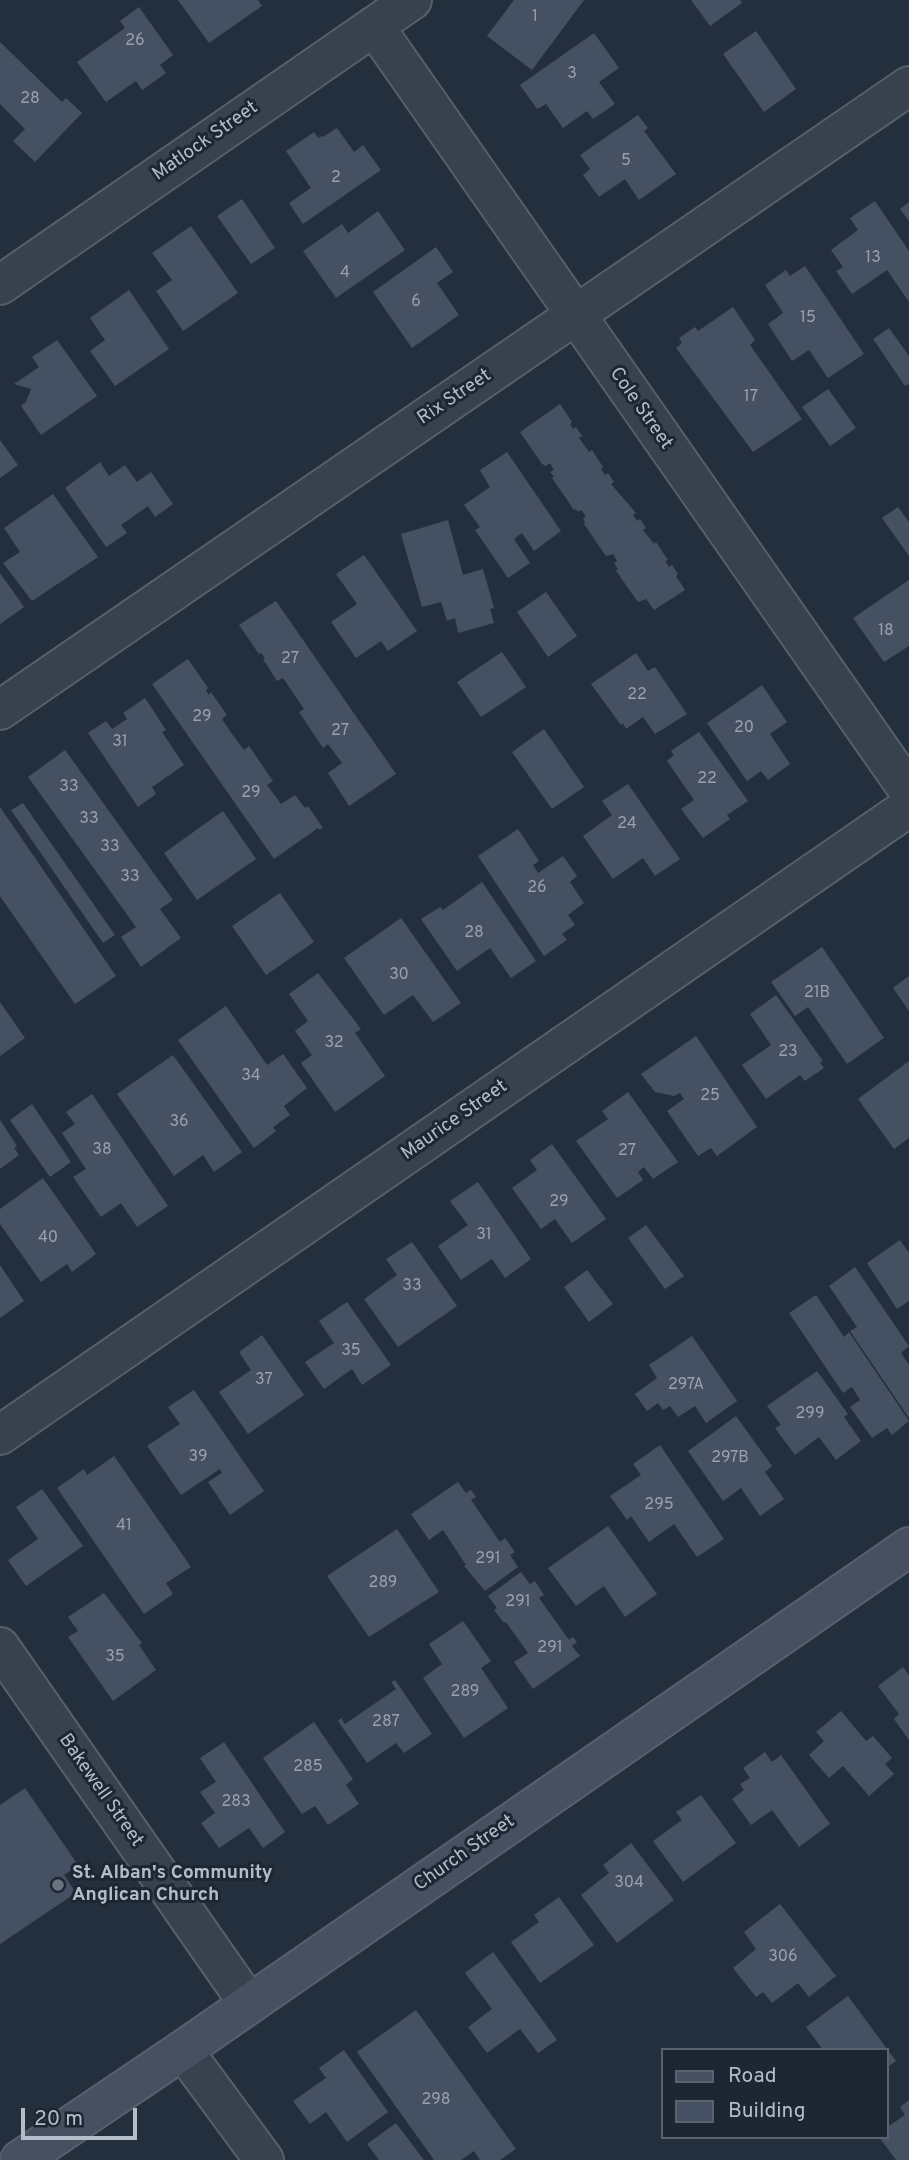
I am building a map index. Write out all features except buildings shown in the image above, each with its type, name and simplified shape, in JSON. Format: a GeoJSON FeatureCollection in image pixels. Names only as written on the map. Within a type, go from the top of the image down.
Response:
{"type":"FeatureCollection","features":[{"type":"Feature","properties":{"kind":"main road","name":"Church Street"},"geometry":{"type":"LineString","coordinates":[[20,2160],[909,1548]]}},
{"type":"Feature","properties":{"kind":"street","name":"Matlock Street"},"geometry":{"type":"LineString","coordinates":[[0,285],[412,0]]}},
{"type":"Feature","properties":{"kind":"street","name":"Cole Street"},"geometry":{"type":"LineString","coordinates":[[374,26],[909,791]]}},
{"type":"Feature","properties":{"kind":"street","name":"Rix Street"},"geometry":{"type":"LineString","coordinates":[[0,710],[909,86]]}},
{"type":"Feature","properties":{"kind":"street","name":"Maurice Street"},"geometry":{"type":"LineString","coordinates":[[0,1435],[909,807]]}},
{"type":"Feature","properties":{"kind":"street","name":"Bakewell Street"},"geometry":{"type":"LineString","coordinates":[[0,1647],[249,2004]]}},
{"type":"Feature","properties":{"kind":"street"},"geometry":{"type":"LineString","coordinates":[[183,2050],[264,2160]]}},
{"type":"Feature","properties":{"kind":"place","name":"St. Alban's Community Anglican Church"},"geometry":{"type":"Point","coordinates":[58,1885]}}]}
